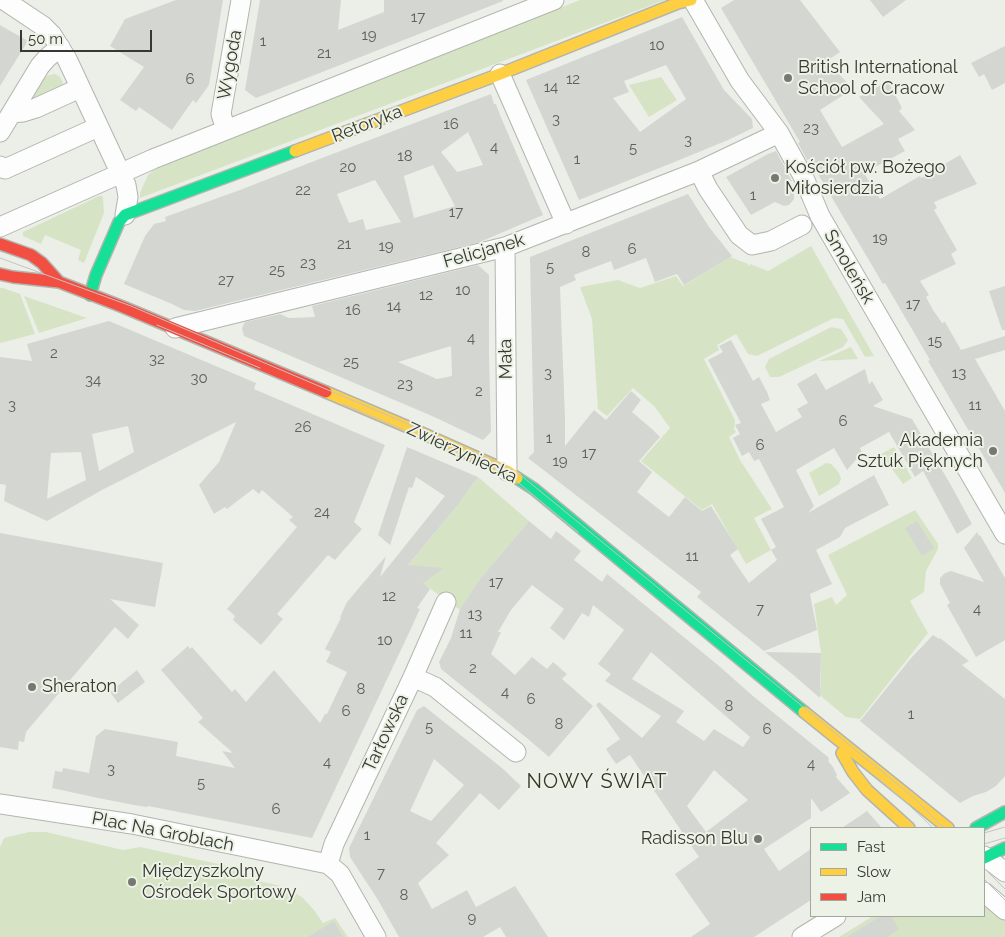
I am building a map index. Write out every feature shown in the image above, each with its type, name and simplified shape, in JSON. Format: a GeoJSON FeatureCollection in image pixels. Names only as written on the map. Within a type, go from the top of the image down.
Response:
{"type":"FeatureCollection","features":[{"type":"Feature","properties":{"kind":"street"},"geometry":{"type":"LineString","coordinates":[[4,0],[43,26],[60,48],[67,59],[128,190],[125,215],[119,222],[96,275],[90,294]]}},
{"type":"Feature","properties":{"kind":"street","name":"Wygoda"},"geometry":{"type":"LineString","coordinates":[[226,130],[221,114],[240,0]]}},
{"type":"Feature","properties":{"kind":"street"},"geometry":{"type":"LineString","coordinates":[[0,227],[226,130],[554,0]]}},
{"type":"Feature","properties":{"kind":"street","name":"Retoryka"},"geometry":{"type":"LineString","coordinates":[[125,215],[500,74],[669,6],[692,0]]}},
{"type":"Feature","properties":{"kind":"street","name":"Smoleńsk"},"geometry":{"type":"LineString","coordinates":[[692,0],[740,81],[779,133],[804,178],[820,216],[1005,534]]}},
{"type":"Feature","properties":{"kind":"street"},"geometry":{"type":"LineString","coordinates":[[0,132],[40,66],[60,48]]}},
{"type":"Feature","properties":{"kind":"street"},"geometry":{"type":"LineString","coordinates":[[500,74],[566,224]]}},
{"type":"Feature","properties":{"kind":"street"},"geometry":{"type":"LineString","coordinates":[[12,113],[36,108],[80,88]]}},
{"type":"Feature","properties":{"kind":"street"},"geometry":{"type":"LineString","coordinates":[[0,166],[5,169],[98,127]]}},
{"type":"Feature","properties":{"kind":"street","name":"Felicjanek"},"geometry":{"type":"LineString","coordinates":[[175,328],[505,247],[699,172],[779,133]]}},
{"type":"Feature","properties":{"kind":"street"},"geometry":{"type":"LineString","coordinates":[[699,172],[708,189],[739,235],[752,245],[771,242],[802,225]]}},
{"type":"Feature","properties":{"kind":"street","name":"Zwierzyniecka"},"geometry":{"type":"LineString","coordinates":[[0,244],[31,255],[42,263],[59,282]]}},
{"type":"Feature","properties":{"kind":"street","name":"Mała"},"geometry":{"type":"LineString","coordinates":[[505,247],[507,470]]}},
{"type":"Feature","properties":{"kind":"street","name":"Zwierzyniecka"},"geometry":{"type":"LineString","coordinates":[[0,274],[59,282],[175,328],[507,470],[534,489],[947,827]]}},
{"type":"Feature","properties":{"kind":"street","name":"Tarłowska"},"geometry":{"type":"LineString","coordinates":[[328,864],[334,844],[413,677],[446,602]]}},
{"type":"Feature","properties":{"kind":"street"},"geometry":{"type":"LineString","coordinates":[[413,677],[435,687],[516,752]]}},
{"type":"Feature","properties":{"kind":"street","name":"Zwierzyniecka"},"geometry":{"type":"LineString","coordinates":[[832,735],[853,772],[867,790],[908,827]]}},
{"type":"Feature","properties":{"kind":"street","name":"Plac Na Groblach"},"geometry":{"type":"LineString","coordinates":[[0,804],[132,824],[328,864]]}},
{"type":"Feature","properties":{"kind":"street"},"geometry":{"type":"LineString","coordinates":[[978,827],[1005,812]]}},
{"type":"Feature","properties":{"kind":"street"},"geometry":{"type":"LineString","coordinates":[[1005,848],[985,857],[1005,872]]}},
{"type":"Feature","properties":{"kind":"street"},"geometry":{"type":"LineString","coordinates":[[328,864],[340,874],[376,937]]}},
{"type":"Feature","properties":{"kind":"street"},"geometry":{"type":"LineString","coordinates":[[985,893],[1005,910]]}},
{"type":"Feature","properties":{"kind":"street"},"geometry":{"type":"LineString","coordinates":[[802,937],[834,917]]}},
{"type":"Feature","properties":{"kind":"green space"},"geometry":{"type":"Polygon","coordinates":[[[580,0],[665,0],[140,198],[140,193],[148,175],[154,170],[580,0]]]}},
{"type":"Feature","properties":{"kind":"green space"},"geometry":{"type":"Polygon","coordinates":[[[55,74],[60,77],[63,83],[62,89],[29,102],[44,78],[55,74]]]}},
{"type":"Feature","properties":{"kind":"green space"},"geometry":{"type":"Polygon","coordinates":[[[661,77],[677,100],[649,117],[629,85],[661,77]]]}},
{"type":"Feature","properties":{"kind":"green space"},"geometry":{"type":"Polygon","coordinates":[[[99,196],[103,198],[104,213],[84,263],[78,260],[81,250],[45,235],[41,244],[23,236],[23,232],[99,196]]]}},
{"type":"Feature","properties":{"kind":"green space"},"geometry":{"type":"Polygon","coordinates":[[[811,246],[874,356],[865,357],[843,319],[834,318],[757,356],[748,354],[736,334],[717,345],[719,350],[704,359],[735,420],[734,429],[736,432],[729,437],[740,460],[772,509],[754,518],[771,550],[746,564],[712,504],[702,510],[641,461],[670,428],[654,406],[633,388],[607,416],[598,409],[592,319],[580,287],[618,280],[640,288],[676,276],[683,286],[730,257],[748,264],[748,266],[750,264],[768,271],[811,246]]]}},
{"type":"Feature","properties":{"kind":"green space"},"geometry":{"type":"Polygon","coordinates":[[[0,288],[20,294],[35,334],[0,343],[0,288]]]}},
{"type":"Feature","properties":{"kind":"green space"},"geometry":{"type":"Polygon","coordinates":[[[24,296],[87,318],[39,333],[24,296]]]}},
{"type":"Feature","properties":{"kind":"green space"},"geometry":{"type":"Polygon","coordinates":[[[831,327],[841,329],[848,340],[843,347],[779,377],[770,377],[765,367],[769,359],[831,327]]]}},
{"type":"Feature","properties":{"kind":"green space"},"geometry":{"type":"Polygon","coordinates":[[[851,347],[858,359],[819,361],[851,347]]]}},
{"type":"Feature","properties":{"kind":"green space"},"geometry":{"type":"Polygon","coordinates":[[[894,447],[912,478],[903,484],[881,454],[894,447]]]}},
{"type":"Feature","properties":{"kind":"green space"},"geometry":{"type":"Polygon","coordinates":[[[826,463],[831,464],[835,468],[841,479],[839,484],[819,496],[809,473],[826,463]]]}},
{"type":"Feature","properties":{"kind":"green space"},"geometry":{"type":"Polygon","coordinates":[[[478,477],[529,521],[481,578],[460,610],[404,570],[458,505],[478,477]]]}},
{"type":"Feature","properties":{"kind":"green space"},"geometry":{"type":"Polygon","coordinates":[[[915,510],[938,544],[938,549],[926,571],[924,592],[910,601],[928,633],[860,719],[846,717],[817,693],[821,686],[821,653],[814,604],[832,597],[836,605],[847,595],[828,555],[915,510]]]}},
{"type":"Feature","properties":{"kind":"green space","name":"Międzyszkolny Ośrodek Sportowy"},"geometry":{"type":"Polygon","coordinates":[[[29,832],[46,832],[123,850],[140,847],[232,867],[240,877],[286,887],[303,898],[323,923],[335,918],[348,937],[0,937],[0,847],[4,838],[29,832]]]}},
{"type":"Feature","properties":{"kind":"green space"},"geometry":{"type":"Polygon","coordinates":[[[985,901],[1005,918],[1005,937],[839,937],[871,917],[985,917],[985,901]]]}},
{"type":"Feature","properties":{"kind":"building"},"geometry":{"type":"Polygon","coordinates":[[[176,0],[223,0],[209,85],[196,103],[193,100],[172,130],[139,107],[136,111],[120,100],[144,67],[110,46],[125,19],[176,0]]]}},
{"type":"Feature","properties":{"kind":"building"},"geometry":{"type":"Polygon","coordinates":[[[260,0],[341,0],[338,30],[384,12],[384,0],[503,1],[256,98],[245,90],[260,0]]]}},
{"type":"Feature","properties":{"kind":"building"},"geometry":{"type":"Polygon","coordinates":[[[734,0],[800,0],[840,52],[827,61],[853,89],[820,110],[842,147],[884,124],[859,97],[888,81],[902,108],[899,111],[915,130],[898,139],[905,151],[864,173],[880,199],[960,155],[977,184],[934,202],[937,208],[934,210],[957,250],[951,254],[956,264],[920,281],[929,295],[926,297],[933,310],[942,323],[945,322],[961,350],[1005,336],[1005,350],[975,359],[1005,411],[1005,493],[885,283],[883,284],[809,159],[807,160],[798,143],[800,142],[721,8],[734,0]]]}},
{"type":"Feature","properties":{"kind":"building"},"geometry":{"type":"Polygon","coordinates":[[[870,0],[906,0],[883,17],[870,0]]]}},
{"type":"Feature","properties":{"kind":"building"},"geometry":{"type":"Polygon","coordinates":[[[682,17],[724,90],[752,119],[753,128],[728,140],[579,200],[526,80],[682,17]],[[666,65],[624,81],[629,92],[613,98],[640,132],[686,99],[666,65]]]}},
{"type":"Feature","properties":{"kind":"building"},"geometry":{"type":"Polygon","coordinates":[[[0,25],[28,41],[0,86],[0,25]]]}},
{"type":"Feature","properties":{"kind":"building"},"geometry":{"type":"Polygon","coordinates":[[[1005,46],[1005,83],[992,90],[984,74],[979,77],[971,63],[1005,46]]]}},
{"type":"Feature","properties":{"kind":"building"},"geometry":{"type":"Polygon","coordinates":[[[491,94],[543,215],[480,242],[195,311],[184,310],[124,284],[145,236],[154,224],[166,221],[165,217],[491,94]],[[468,132],[441,152],[457,172],[483,165],[468,132]],[[433,165],[404,176],[414,218],[455,206],[433,165]],[[375,180],[337,194],[349,223],[363,219],[366,230],[401,222],[375,180]]]}},
{"type":"Feature","properties":{"kind":"building"},"geometry":{"type":"Polygon","coordinates":[[[776,151],[792,181],[789,182],[794,199],[789,205],[784,206],[775,202],[751,215],[726,177],[776,151]]]}},
{"type":"Feature","properties":{"kind":"building"},"geometry":{"type":"Polygon","coordinates":[[[688,194],[709,227],[732,256],[684,285],[677,274],[655,282],[646,258],[614,270],[611,261],[574,275],[576,280],[560,287],[565,446],[594,410],[606,420],[631,391],[641,400],[632,412],[660,437],[639,461],[652,472],[637,492],[669,517],[685,497],[702,511],[711,506],[738,549],[730,555],[749,583],[777,560],[771,550],[776,547],[761,519],[784,507],[759,459],[754,461],[749,452],[742,456],[733,438],[740,434],[735,425],[741,423],[708,360],[723,352],[719,346],[731,340],[753,381],[759,377],[767,392],[770,400],[761,404],[776,432],[802,417],[797,409],[808,403],[797,384],[816,373],[826,390],[865,369],[869,384],[872,381],[883,400],[873,406],[912,419],[972,524],[957,534],[923,471],[915,477],[889,432],[860,448],[862,453],[847,470],[834,448],[796,470],[814,506],[808,513],[874,475],[889,505],[845,528],[840,537],[816,550],[832,584],[810,594],[817,630],[764,651],[697,597],[701,592],[528,458],[534,452],[530,257],[688,194]]]}},
{"type":"Feature","properties":{"kind":"building"},"geometry":{"type":"Polygon","coordinates":[[[478,265],[489,275],[491,432],[483,440],[432,416],[244,336],[242,328],[245,322],[280,314],[289,318],[315,317],[312,306],[478,265]],[[451,346],[398,362],[437,379],[452,376],[451,346]]]}},
{"type":"Feature","properties":{"kind":"building"},"geometry":{"type":"Polygon","coordinates":[[[1005,286],[1005,330],[1002,330],[989,291],[1005,286]]]}},
{"type":"Feature","properties":{"kind":"building"},"geometry":{"type":"Polygon","coordinates":[[[109,321],[256,383],[254,389],[385,445],[354,522],[362,529],[335,560],[328,555],[277,614],[283,619],[261,645],[233,620],[235,616],[227,609],[297,527],[289,520],[293,517],[262,490],[259,494],[253,489],[227,509],[225,507],[214,514],[199,485],[219,462],[236,422],[102,490],[47,521],[4,501],[6,485],[0,484],[0,357],[32,361],[27,344],[109,321]],[[128,426],[92,434],[99,471],[134,452],[128,426]],[[81,452],[51,453],[47,499],[86,480],[81,452]]]}},
{"type":"Feature","properties":{"kind":"building"},"geometry":{"type":"Polygon","coordinates":[[[407,447],[478,477],[458,505],[408,565],[444,568],[423,583],[430,589],[417,608],[420,609],[312,838],[52,788],[55,771],[62,772],[63,768],[89,773],[96,736],[105,729],[178,742],[176,756],[235,768],[222,751],[233,753],[198,722],[203,718],[161,670],[188,646],[190,649],[192,647],[232,692],[235,689],[246,702],[274,670],[320,723],[325,714],[327,714],[347,672],[326,662],[331,652],[325,649],[347,602],[386,556],[380,577],[445,496],[416,477],[412,488],[409,487],[390,545],[378,535],[407,447]]]}},
{"type":"Feature","properties":{"kind":"building"},"geometry":{"type":"Polygon","coordinates":[[[529,521],[551,539],[556,531],[581,551],[574,560],[602,582],[607,574],[828,757],[828,761],[837,775],[836,777],[850,793],[821,812],[811,798],[811,818],[764,849],[779,871],[810,850],[810,901],[754,937],[691,937],[710,924],[675,874],[699,857],[630,755],[616,764],[606,749],[620,739],[596,705],[599,702],[642,738],[661,716],[605,681],[611,674],[598,664],[624,630],[593,605],[589,617],[582,613],[564,640],[550,628],[564,609],[532,585],[511,610],[498,632],[501,632],[491,654],[515,675],[532,657],[547,669],[553,662],[567,674],[562,679],[593,706],[549,757],[441,669],[439,662],[451,638],[460,609],[480,579],[529,521]],[[651,652],[632,679],[684,711],[676,722],[704,741],[714,729],[743,747],[750,737],[651,652]],[[714,770],[687,806],[706,832],[748,800],[714,770]]]}},
{"type":"Feature","properties":{"kind":"building"},"geometry":{"type":"Polygon","coordinates":[[[917,521],[934,548],[922,556],[905,528],[917,521]]]}},
{"type":"Feature","properties":{"kind":"building"},"geometry":{"type":"Polygon","coordinates":[[[977,532],[1005,578],[1005,640],[976,657],[947,605],[950,603],[940,584],[940,578],[945,573],[951,571],[984,582],[964,548],[977,532]]]}},
{"type":"Feature","properties":{"kind":"building","name":"Sheraton"},"geometry":{"type":"Polygon","coordinates":[[[0,533],[163,563],[155,607],[110,599],[139,625],[128,639],[115,627],[26,732],[24,742],[19,741],[18,750],[0,747],[0,533]]]}},
{"type":"Feature","properties":{"kind":"building"},"geometry":{"type":"Polygon","coordinates":[[[933,635],[940,638],[969,661],[962,665],[1005,699],[1005,776],[996,786],[986,792],[960,803],[860,721],[912,657],[933,635]]]}},
{"type":"Feature","properties":{"kind":"building"},"geometry":{"type":"Polygon","coordinates":[[[765,652],[821,653],[820,698],[791,673],[765,652]]]}},
{"type":"Feature","properties":{"kind":"building"},"geometry":{"type":"Polygon","coordinates":[[[137,670],[145,682],[118,703],[110,692],[137,670]]]}},
{"type":"Feature","properties":{"kind":"building"},"geometry":{"type":"Polygon","coordinates":[[[424,706],[502,768],[521,786],[499,810],[480,793],[436,843],[449,855],[418,883],[432,909],[467,890],[476,907],[515,886],[548,937],[506,937],[500,927],[483,937],[399,937],[350,857],[349,848],[417,710],[424,706]],[[434,759],[410,811],[431,821],[464,785],[434,759]]]}},
{"type":"Feature","properties":{"kind":"building"},"geometry":{"type":"Polygon","coordinates":[[[867,811],[881,827],[843,827],[867,811]]]}},
{"type":"Feature","properties":{"kind":"building"},"geometry":{"type":"Polygon","coordinates":[[[879,917],[892,917],[899,929],[887,937],[847,937],[879,917]]]}},
{"type":"Feature","properties":{"kind":"building"},"geometry":{"type":"Polygon","coordinates":[[[334,921],[343,937],[308,937],[334,921]]]}},
{"type":"Feature","properties":{"kind":"tram line"},"geometry":{"type":"LineString","coordinates":[[0,258],[131,306],[502,464],[523,477],[914,798],[943,827]]}},
{"type":"Feature","properties":{"kind":"tram line"},"geometry":{"type":"LineString","coordinates":[[157,325],[260,368]]}},
{"type":"Feature","properties":{"kind":"tram line"},"geometry":{"type":"LineString","coordinates":[[343,404],[494,468],[520,484],[578,532]]}},
{"type":"Feature","properties":{"kind":"tram line"},"geometry":{"type":"LineString","coordinates":[[874,775],[932,827]]}},
{"type":"Feature","properties":{"kind":"tram line"},"geometry":{"type":"LineString","coordinates":[[985,833],[1005,827]]}},
{"type":"Feature","properties":{"kind":"tram line"},"geometry":{"type":"LineString","coordinates":[[985,844],[1005,838]]}},
{"type":"Feature","properties":{"kind":"tram line"},"geometry":{"type":"LineString","coordinates":[[985,869],[1005,889]]}},
{"type":"Feature","properties":{"kind":"tram line"},"geometry":{"type":"LineString","coordinates":[[985,880],[1005,900]]}},
{"type":"Feature","properties":{"kind":"traffic: fast"},"geometry":{"type":"LineString","coordinates":[[90,295],[96,275],[119,222],[125,215],[295,151]]}},
{"type":"Feature","properties":{"kind":"traffic: fast"},"geometry":{"type":"LineString","coordinates":[[517,478],[534,489],[804,712]]}},
{"type":"Feature","properties":{"kind":"traffic: fast"},"geometry":{"type":"LineString","coordinates":[[978,827],[1005,812]]}},
{"type":"Feature","properties":{"kind":"traffic: fast"},"geometry":{"type":"LineString","coordinates":[[985,858],[1005,848]]}},
{"type":"Feature","properties":{"kind":"traffic: slow"},"geometry":{"type":"LineString","coordinates":[[295,151],[500,74],[678,3],[691,0]]}},
{"type":"Feature","properties":{"kind":"traffic: slow"},"geometry":{"type":"LineString","coordinates":[[326,392],[507,471],[517,478]]}},
{"type":"Feature","properties":{"kind":"traffic: slow"},"geometry":{"type":"LineString","coordinates":[[804,712],[947,827]]}},
{"type":"Feature","properties":{"kind":"traffic: slow"},"geometry":{"type":"LineString","coordinates":[[842,753],[853,772],[867,790],[908,827]]}},
{"type":"Feature","properties":{"kind":"traffic: jam"},"geometry":{"type":"LineString","coordinates":[[0,244],[31,255],[42,263],[59,282]]}},
{"type":"Feature","properties":{"kind":"traffic: jam"},"geometry":{"type":"LineString","coordinates":[[0,274],[59,282],[326,392]]}},
{"type":"Feature","properties":{"kind":"place","name":"British International School of Cracow"},"geometry":{"type":"Point","coordinates":[788,78]}},
{"type":"Feature","properties":{"kind":"place","name":"Kościół pw. Bożego Miłosierdzia"},"geometry":{"type":"Point","coordinates":[775,178]}},
{"type":"Feature","properties":{"kind":"place","name":"Akademia Sztuk Pięknych"},"geometry":{"type":"Point","coordinates":[993,451]}},
{"type":"Feature","properties":{"kind":"place","name":"Sheraton"},"geometry":{"type":"Point","coordinates":[32,687]}},
{"type":"Feature","properties":{"kind":"place","name":"Radisson Blu"},"geometry":{"type":"Point","coordinates":[758,839]}},
{"type":"Feature","properties":{"kind":"place","name":"Międzyszkolny Ośrodek Sportowy"},"geometry":{"type":"Point","coordinates":[132,882]}},
{"type":"Feature","properties":{"kind":"district","name":"NOWY ŚWIAT"},"geometry":{"type":"Point","coordinates":[597,782]}}]}
